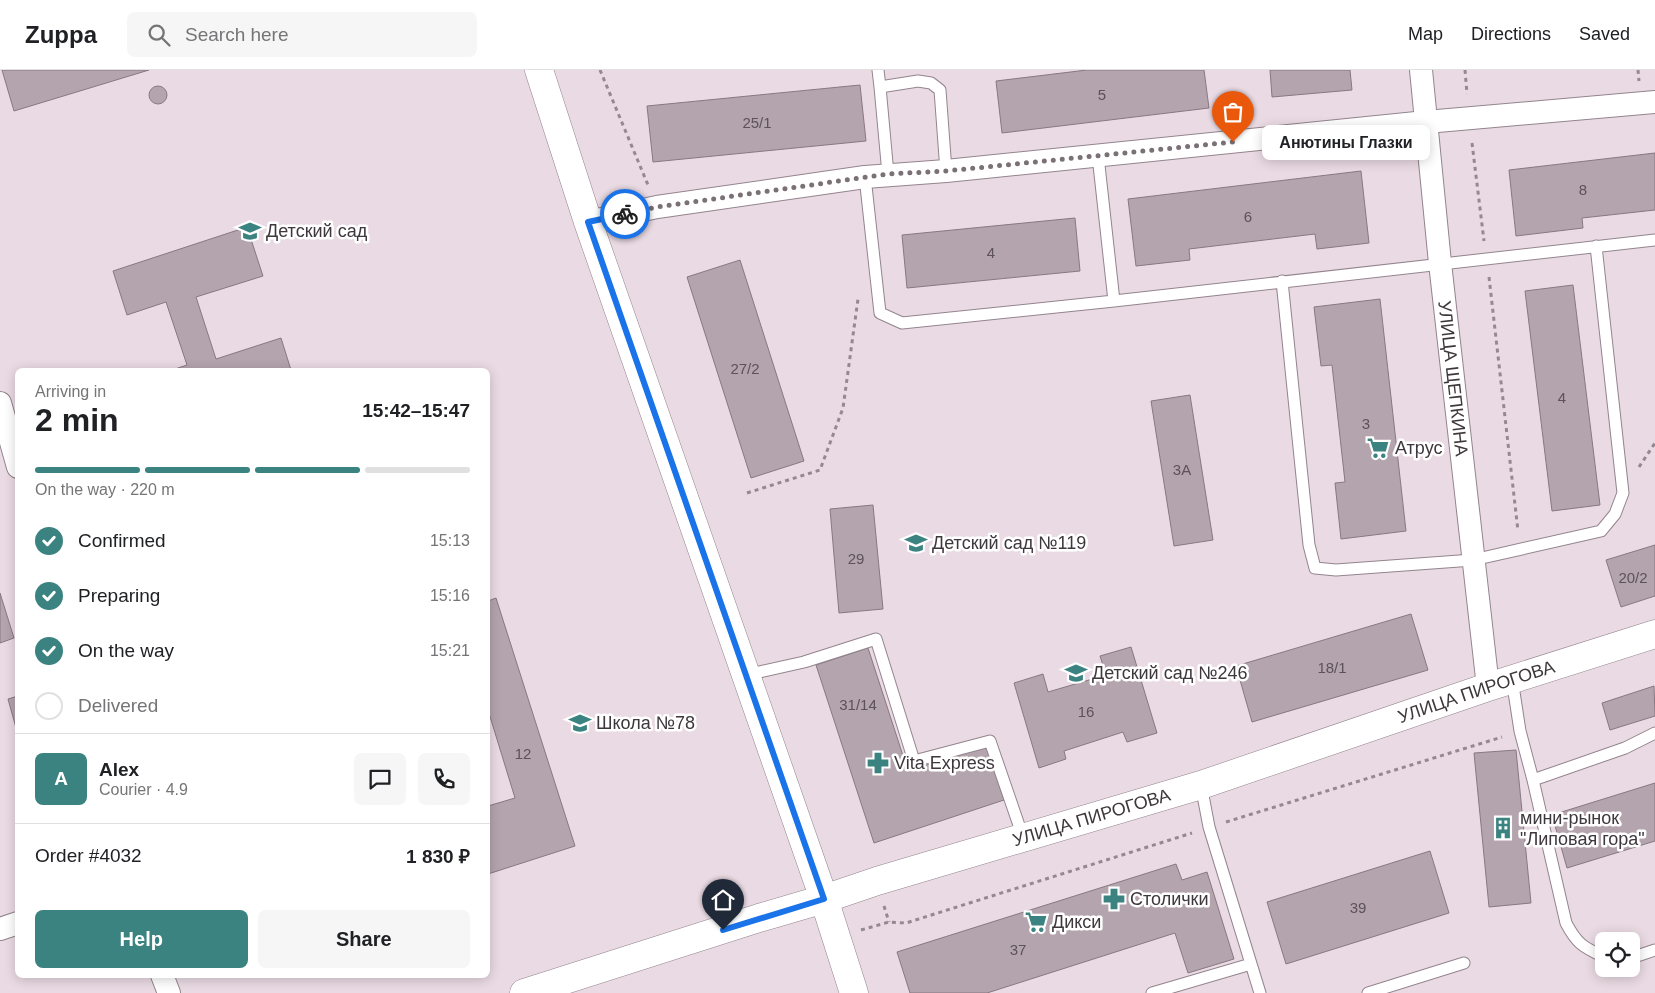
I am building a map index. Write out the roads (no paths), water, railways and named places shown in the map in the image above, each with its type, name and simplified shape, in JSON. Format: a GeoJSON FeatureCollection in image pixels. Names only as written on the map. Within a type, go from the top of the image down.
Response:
{"type":"FeatureCollection","features":[{"type":"Feature","properties":{"kind":"street"},"geometry":{"type":"LineString","coordinates":[[539,70],[588,222],[824,899],[854,993]]}},
{"type":"Feature","properties":{"kind":"street","name":"УЛИЦА ЩЕПКИНА"},"geometry":{"type":"LineString","coordinates":[[1421,70],[1473,560],[1500,683]]}},
{"type":"Feature","properties":{"kind":"street"},"geometry":{"type":"LineString","coordinates":[[588,222],[657,207],[888,174],[946,171],[1426,122],[1655,102]]}},
{"type":"Feature","properties":{"kind":"street"},"geometry":{"type":"LineString","coordinates":[[0,403],[15,456]]}},
{"type":"Feature","properties":{"kind":"street","name":"УЛИЦА ПИРОГОВА"},"geometry":{"type":"LineString","coordinates":[[524,993],[877,881],[1201,786],[1500,683],[1655,634]]}},
{"type":"Feature","properties":{"kind":"street"},"geometry":{"type":"LineString","coordinates":[[0,928],[15,924]]}},
{"type":"Feature","properties":{"kind":"street"},"geometry":{"type":"LineString","coordinates":[[163,978],[169,993]]}},
{"type":"Feature","properties":{"kind":"lane"},"geometry":{"type":"LineString","coordinates":[[878,70],[888,174]]}},
{"type":"Feature","properties":{"kind":"lane"},"geometry":{"type":"LineString","coordinates":[[880,86],[918,81],[931,83],[940,90],[946,171]]}},
{"type":"Feature","properties":{"kind":"lane"},"geometry":{"type":"LineString","coordinates":[[1098,156],[1114,300]]}},
{"type":"Feature","properties":{"kind":"lane"},"geometry":{"type":"LineString","coordinates":[[865,177],[880,313],[902,323],[1655,240]]}},
{"type":"Feature","properties":{"kind":"lane"},"geometry":{"type":"LineString","coordinates":[[1282,281],[1309,545],[1315,568],[1336,570],[1473,560],[1601,531],[1615,514],[1623,494],[1596,246]]}},
{"type":"Feature","properties":{"kind":"lane"},"geometry":{"type":"LineString","coordinates":[[746,675],[804,662],[876,640],[914,760],[990,741],[1023,839]]}},
{"type":"Feature","properties":{"kind":"lane"},"geometry":{"type":"LineString","coordinates":[[1500,683],[1520,732],[1566,923],[1573,936],[1584,948],[1595,953]]}},
{"type":"Feature","properties":{"kind":"lane"},"geometry":{"type":"LineString","coordinates":[[1533,780],[1625,748],[1655,732]]}},
{"type":"Feature","properties":{"kind":"lane"},"geometry":{"type":"LineString","coordinates":[[1201,786],[1209,827],[1260,993]]}},
{"type":"Feature","properties":{"kind":"lane"},"geometry":{"type":"LineString","coordinates":[[1640,955],[1655,950]]}},
{"type":"Feature","properties":{"kind":"lane"},"geometry":{"type":"LineString","coordinates":[[1368,993],[1464,963]]}},
{"type":"Feature","properties":{"kind":"lane"},"geometry":{"type":"LineString","coordinates":[[1152,993],[1251,964]]}},
{"type":"Feature","properties":{"kind":"place","name":"Анютины Глазки"},"geometry":{"type":"Point","coordinates":[1233,142]}},
{"type":"Feature","properties":{"kind":"place","name":"Детский сад"},"geometry":{"type":"Point","coordinates":[250,231]}},
{"type":"Feature","properties":{"kind":"place","name":"Атрус"},"geometry":{"type":"Point","coordinates":[1378,448]}},
{"type":"Feature","properties":{"kind":"place","name":"Детский сад №119"},"geometry":{"type":"Point","coordinates":[916,543]}},
{"type":"Feature","properties":{"kind":"place","name":"Детский сад №246"},"geometry":{"type":"Point","coordinates":[1076,673]}},
{"type":"Feature","properties":{"kind":"place","name":"Школа №78"},"geometry":{"type":"Point","coordinates":[580,723]}},
{"type":"Feature","properties":{"kind":"place","name":"Vita Express"},"geometry":{"type":"Point","coordinates":[878,763]}},
{"type":"Feature","properties":{"kind":"place","name":"мини-рынок \"Липовая гора\""},"geometry":{"type":"Point","coordinates":[1503,828]}},
{"type":"Feature","properties":{"kind":"place","name":"Столички"},"geometry":{"type":"Point","coordinates":[1114,899]}},
{"type":"Feature","properties":{"kind":"place","name":"Дикси"},"geometry":{"type":"Point","coordinates":[1036,922]}}]}
